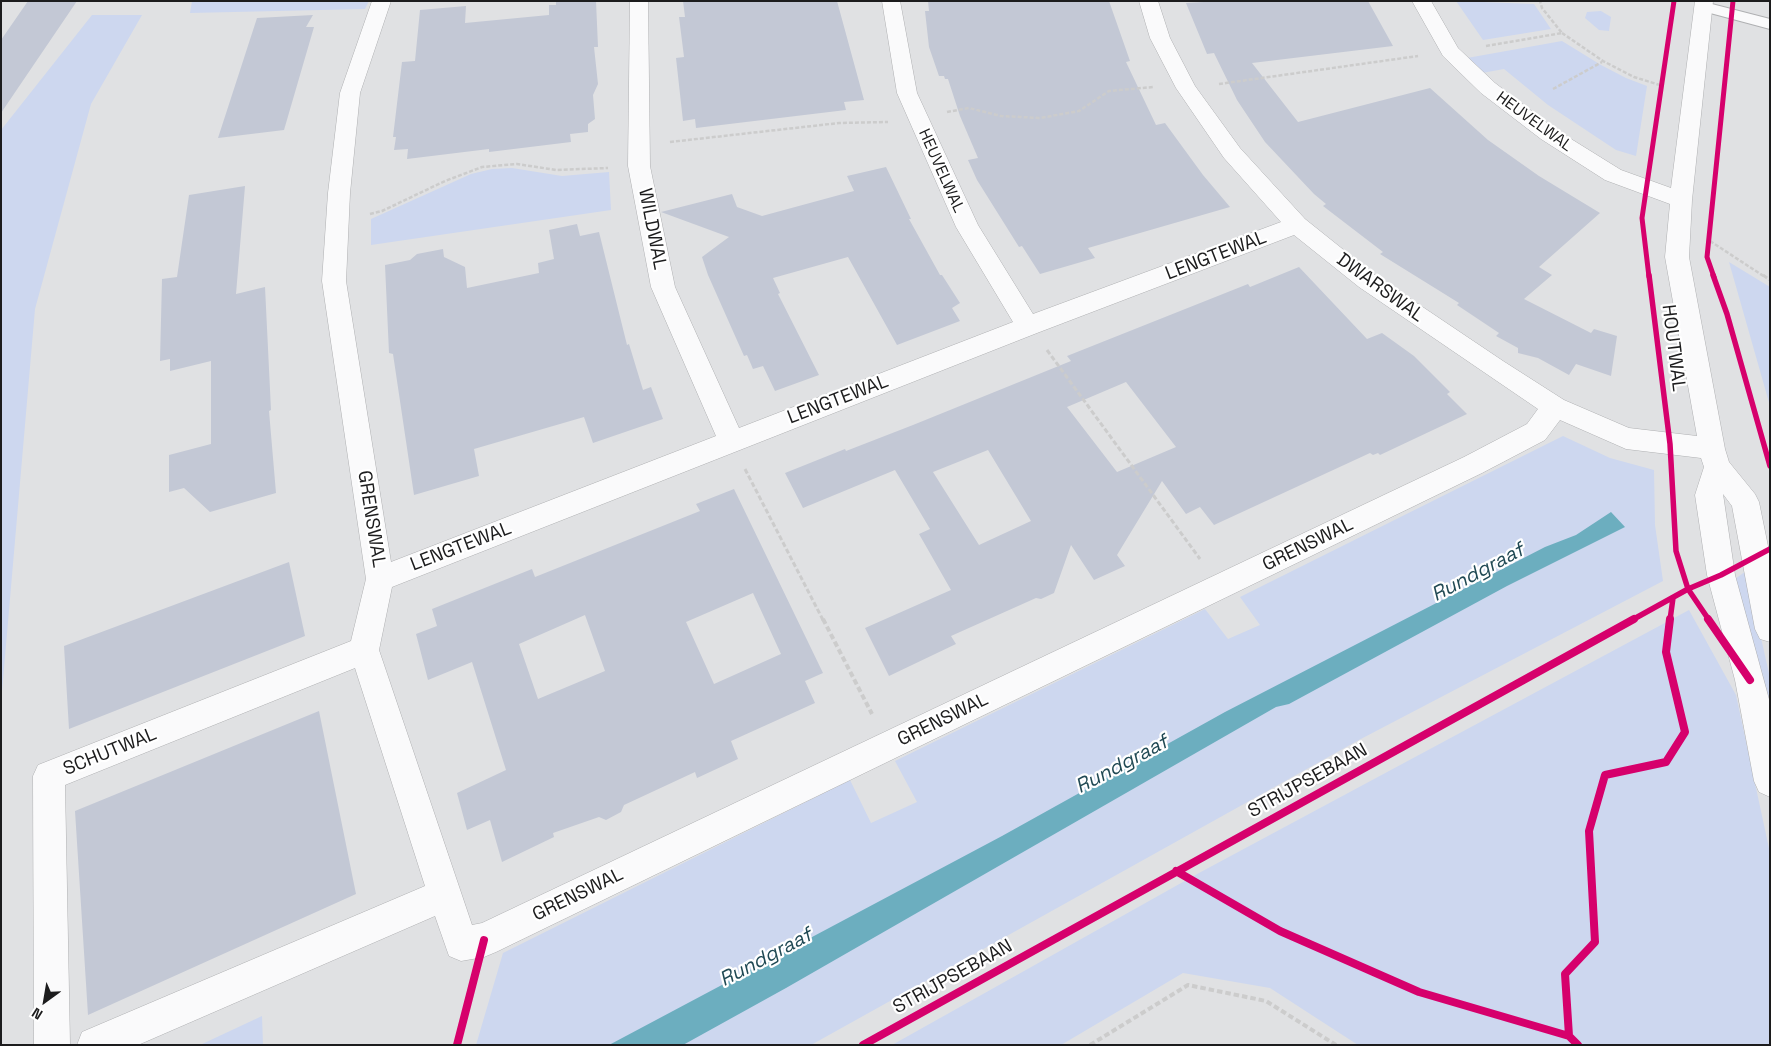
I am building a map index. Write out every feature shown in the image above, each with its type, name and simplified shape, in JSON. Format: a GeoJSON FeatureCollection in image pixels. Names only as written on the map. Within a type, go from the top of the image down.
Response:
{"type":"FeatureCollection","features":[{"type":"Feature","properties":{"kind":"street","name":"GRENSWAL"},"geometry":{"type":"LineString","coordinates":[[382,1],[350,93],[334,281],[380,579],[364,650],[461,944],[484,940],[1473,465],[1536,432],[1556,407]]}},
{"type":"Feature","properties":{"kind":"street","name":"WILDWAL"},"geometry":{"type":"LineString","coordinates":[[639,1],[640,155],[663,287],[732,442]]}},
{"type":"Feature","properties":{"kind":"street","name":"HEUVELWAL"},"geometry":{"type":"LineString","coordinates":[[891,1],[907,93],[967,227],[1028,326]]}},
{"type":"Feature","properties":{"kind":"street","name":"DWARSWAL"},"geometry":{"type":"LineString","coordinates":[[1148,1],[1160,38],[1186,88],[1232,153],[1297,225],[1367,281],[1494,368],[1556,407],[1626,438],[1714,458]]}},
{"type":"Feature","properties":{"kind":"street","name":"HEUVELWAL"},"geometry":{"type":"LineString","coordinates":[[1421,1],[1450,52],[1488,88],[1548,134],[1612,175],[1681,200]]}},
{"type":"Feature","properties":{"kind":"street","name":"HOUTWAL"},"geometry":{"type":"LineString","coordinates":[[1704,4],[1681,200],[1677,257],[1714,458]]}},
{"type":"Feature","properties":{"kind":"street","name":"LENGTEWAL"},"geometry":{"type":"LineString","coordinates":[[380,579],[1028,326],[1297,225]]}},
{"type":"Feature","properties":{"kind":"street"},"geometry":{"type":"LineString","coordinates":[[1714,458],[1745,502],[1770,629]]}},
{"type":"Feature","properties":{"kind":"street"},"geometry":{"type":"LineString","coordinates":[[1714,458],[1710,495],[1721,575],[1750,680],[1770,782]]}},
{"type":"Feature","properties":{"kind":"street","name":"SCHUTWAL"},"geometry":{"type":"LineString","coordinates":[[52,1045],[49,776],[364,650]]}},
{"type":"Feature","properties":{"kind":"street"},"geometry":{"type":"LineString","coordinates":[[95,1045],[445,894]]}},
{"type":"Feature","properties":{"kind":"lane"},"geometry":{"type":"LineString","coordinates":[[1704,4],[1770,24]]}},
{"type":"Feature","properties":{"kind":"path"},"geometry":{"type":"LineString","coordinates":[[1540,1],[1542,8],[1562,33],[1603,61],[1634,76],[1663,86]]}},
{"type":"Feature","properties":{"kind":"path"},"geometry":{"type":"LineString","coordinates":[[338,220],[382,211],[445,181],[482,166],[517,164],[556,170],[592,170],[640,155],[839,123],[919,121],[938,113],[969,108],[1002,116],[1040,118],[1079,111],[1110,92],[1144,86],[1186,88],[1450,52],[1562,33]]}},
{"type":"Feature","properties":{"kind":"path"},"geometry":{"type":"LineString","coordinates":[[1553,89],[1603,61]]}},
{"type":"Feature","properties":{"kind":"path"},"geometry":{"type":"LineString","coordinates":[[1662,95],[1664,76]]}},
{"type":"Feature","properties":{"kind":"path"},"geometry":{"type":"LineString","coordinates":[[1681,200],[1712,211],[1707,249]]}},
{"type":"Feature","properties":{"kind":"path"},"geometry":{"type":"LineString","coordinates":[[1708,240],[1770,280]]}},
{"type":"Feature","properties":{"kind":"path"},"geometry":{"type":"LineString","coordinates":[[1028,326],[1221,586]]}},
{"type":"Feature","properties":{"kind":"path"},"geometry":{"type":"LineString","coordinates":[[732,442],[889,746]]}},
{"type":"Feature","properties":{"kind":"path"},"geometry":{"type":"LineString","coordinates":[[1090,1045],[1188,985],[1266,1001],[1336,1045]]}},
{"type":"Feature","properties":{"kind":"shaded area"},"geometry":{"type":"Polygon","coordinates":[[[192,1],[369,1],[365,9],[190,13],[192,1]]]}},
{"type":"Feature","properties":{"kind":"shaded area"},"geometry":{"type":"Polygon","coordinates":[[[1456,1],[1534,4],[1551,29],[1483,40],[1456,1]]]}},
{"type":"Feature","properties":{"kind":"shaded area"},"geometry":{"type":"Polygon","coordinates":[[[1601,11],[1611,17],[1609,31],[1599,30],[1585,18],[1587,12],[1601,11]]]}},
{"type":"Feature","properties":{"kind":"shaded area"},"geometry":{"type":"Polygon","coordinates":[[[92,15],[142,15],[91,104],[35,309],[1,703],[1,130],[92,15]]]}},
{"type":"Feature","properties":{"kind":"shaded area"},"geometry":{"type":"Polygon","coordinates":[[[1562,41],[1601,65],[1647,86],[1636,156],[1616,150],[1548,105],[1504,69],[1482,73],[1467,58],[1562,41]]]}},
{"type":"Feature","properties":{"kind":"shaded area"},"geometry":{"type":"Polygon","coordinates":[[[512,168],[562,176],[609,172],[611,210],[371,245],[371,219],[471,174],[492,169],[512,168]]]}},
{"type":"Feature","properties":{"kind":"shaded area"},"geometry":{"type":"Polygon","coordinates":[[[1729,262],[1770,287],[1770,406],[1729,262]]]}},
{"type":"Feature","properties":{"kind":"shaded area"},"geometry":{"type":"Polygon","coordinates":[[[1563,436],[1610,458],[1654,470],[1655,525],[1663,581],[1357,741],[811,1045],[476,1045],[503,953],[850,780],[871,823],[917,802],[895,761],[1205,609],[1228,639],[1260,625],[1240,597],[1563,436]]]}},
{"type":"Feature","properties":{"kind":"shaded area"},"geometry":{"type":"Polygon","coordinates":[[[1746,571],[1770,678],[1770,744],[1735,579],[1746,571]]]}},
{"type":"Feature","properties":{"kind":"shaded area"},"geometry":{"type":"Polygon","coordinates":[[[1689,610],[1736,695],[1770,853],[1770,1045],[1358,1045],[1270,988],[1183,973],[1061,1045],[892,1045],[1199,873],[1689,610]]]}},
{"type":"Feature","properties":{"kind":"shaded area"},"geometry":{"type":"Polygon","coordinates":[[[262,1016],[263,1045],[200,1045],[262,1016]]]}},
{"type":"Feature","properties":{"kind":"water"},"geometry":{"type":"Polygon","coordinates":[[[1611,512],[1625,527],[1507,586],[1289,704],[1276,707],[683,1045],[609,1045],[1002,836],[1225,712],[1545,547],[1576,535],[1611,512]]]}},
{"type":"Feature","properties":{"kind":"building"},"geometry":{"type":"Polygon","coordinates":[[[28,1],[77,1],[1,113],[1,40],[28,1]]]}},
{"type":"Feature","properties":{"kind":"building"},"geometry":{"type":"Polygon","coordinates":[[[556,1],[596,1],[598,47],[594,47],[598,84],[593,95],[595,119],[588,124],[588,132],[570,134],[571,142],[489,152],[489,149],[407,159],[408,149],[394,150],[396,137],[393,137],[402,62],[415,61],[420,10],[466,6],[465,23],[549,15],[549,5],[556,5],[556,1]]]}},
{"type":"Feature","properties":{"kind":"building"},"geometry":{"type":"Polygon","coordinates":[[[683,1],[837,1],[864,100],[844,102],[846,110],[696,128],[695,119],[683,121],[676,58],[684,57],[679,17],[685,17],[683,1]]]}},
{"type":"Feature","properties":{"kind":"building"},"geometry":{"type":"Polygon","coordinates":[[[928,1],[1109,1],[1130,61],[1126,62],[1156,125],[1165,123],[1203,175],[1230,207],[1088,248],[1095,258],[1040,274],[1022,246],[1019,247],[977,180],[968,160],[978,158],[960,116],[948,79],[945,79],[944,76],[939,76],[929,47],[925,11],[929,11],[928,1]]]}},
{"type":"Feature","properties":{"kind":"building"},"geometry":{"type":"Polygon","coordinates":[[[1221,1],[1368,1],[1393,46],[1252,63],[1298,122],[1430,88],[1488,140],[1539,176],[1600,213],[1539,267],[1552,275],[1524,299],[1591,333],[1594,329],[1617,336],[1611,376],[1576,364],[1569,375],[1538,358],[1518,353],[1518,348],[1496,336],[1499,333],[1457,305],[1459,303],[1380,254],[1383,252],[1323,206],[1326,204],[1314,194],[1265,142],[1237,100],[1214,53],[1207,54],[1186,3],[1221,1]]]}},
{"type":"Feature","properties":{"kind":"building"},"geometry":{"type":"Polygon","coordinates":[[[313,15],[306,27],[314,27],[284,130],[218,138],[257,18],[313,15]]]}},
{"type":"Feature","properties":{"kind":"building"},"geometry":{"type":"Polygon","coordinates":[[[886,167],[911,219],[909,219],[940,275],[942,275],[960,303],[952,308],[960,321],[897,345],[848,257],[773,278],[780,293],[778,294],[819,375],[775,391],[763,366],[753,369],[747,355],[744,356],[708,275],[702,257],[729,237],[661,212],[732,194],[737,207],[762,216],[854,191],[847,176],[886,167]]]}},
{"type":"Feature","properties":{"kind":"building"},"geometry":{"type":"Polygon","coordinates":[[[245,186],[236,294],[265,287],[271,410],[269,411],[276,493],[210,512],[184,488],[169,492],[169,455],[211,444],[211,361],[170,371],[170,359],[160,361],[162,279],[177,277],[189,195],[245,186]]]}},
{"type":"Feature","properties":{"kind":"building"},"geometry":{"type":"Polygon","coordinates":[[[577,224],[580,236],[599,232],[627,345],[629,344],[643,390],[651,387],[663,419],[593,443],[584,417],[474,449],[479,476],[414,495],[393,354],[389,353],[385,265],[410,260],[417,254],[443,249],[444,257],[465,267],[467,288],[539,273],[538,263],[554,259],[549,230],[577,224]]]}},
{"type":"Feature","properties":{"kind":"building"},"geometry":{"type":"Polygon","coordinates":[[[1299,267],[1367,339],[1382,333],[1414,356],[1450,392],[1447,394],[1467,414],[1380,455],[1378,453],[1373,455],[1370,453],[1214,525],[1200,507],[1186,514],[1162,481],[1117,555],[1125,566],[1094,580],[1071,545],[1054,593],[1041,599],[1036,598],[951,636],[956,644],[889,676],[865,628],[951,590],[919,534],[930,529],[895,470],[803,508],[785,473],[913,425],[1071,361],[1067,356],[1248,284],[1250,287],[1299,267]],[[1126,382],[1067,407],[1117,472],[1176,447],[1126,382]],[[988,450],[933,472],[979,545],[1031,521],[988,450]]]}},
{"type":"Feature","properties":{"kind":"building"},"geometry":{"type":"Polygon","coordinates":[[[734,489],[823,673],[805,681],[815,703],[731,741],[738,759],[697,778],[695,772],[624,805],[621,812],[606,820],[599,817],[553,833],[554,837],[502,862],[490,820],[467,830],[457,793],[506,770],[472,662],[428,680],[416,634],[437,626],[432,609],[532,569],[535,577],[700,511],[696,504],[734,489]],[[753,593],[686,622],[714,684],[781,654],[753,593]],[[585,615],[519,644],[538,699],[605,671],[585,615]]]}},
{"type":"Feature","properties":{"kind":"building"},"geometry":{"type":"Polygon","coordinates":[[[289,562],[305,636],[69,729],[64,646],[289,562]]]}},
{"type":"Feature","properties":{"kind":"building"},"geometry":{"type":"Polygon","coordinates":[[[319,711],[356,894],[88,1015],[75,811],[319,711]]]}},
{"type":"Feature","properties":{"kind":"cycle path"},"geometry":{"type":"LineString","coordinates":[[1674,1],[1642,218],[1670,444],[1676,551],[1688,589],[1750,680]]}},
{"type":"Feature","properties":{"kind":"cycle path"},"geometry":{"type":"LineString","coordinates":[[1733,1],[1707,257],[1727,314],[1770,466]]}},
{"type":"Feature","properties":{"kind":"cycle path","name":"STRIJPSEBAAN"},"geometry":{"type":"LineString","coordinates":[[863,1045],[1688,589],[1721,575],[1770,549]]}},
{"type":"Feature","properties":{"kind":"cycle path"},"geometry":{"type":"LineString","coordinates":[[1578,1045],[1569,1036],[1565,974],[1595,942],[1589,831],[1605,775],[1666,762],[1685,732],[1666,652],[1673,598]]}},
{"type":"Feature","properties":{"kind":"cycle path"},"geometry":{"type":"LineString","coordinates":[[1176,871],[1280,931],[1419,992],[1569,1036]]}},
{"type":"Feature","properties":{"kind":"cycle path"},"geometry":{"type":"LineString","coordinates":[[457,1045],[484,940]]}},
{"type":"Feature","properties":{"kind":"water label","name":"Rundgraaf"},"geometry":{"type":"Point","coordinates":[1478,573]}},
{"type":"Feature","properties":{"kind":"water label","name":"Rundgraaf"},"geometry":{"type":"Point","coordinates":[1122,765]}},
{"type":"Feature","properties":{"kind":"water label","name":"Rundgraaf"},"geometry":{"type":"Point","coordinates":[766,958]}}]}
